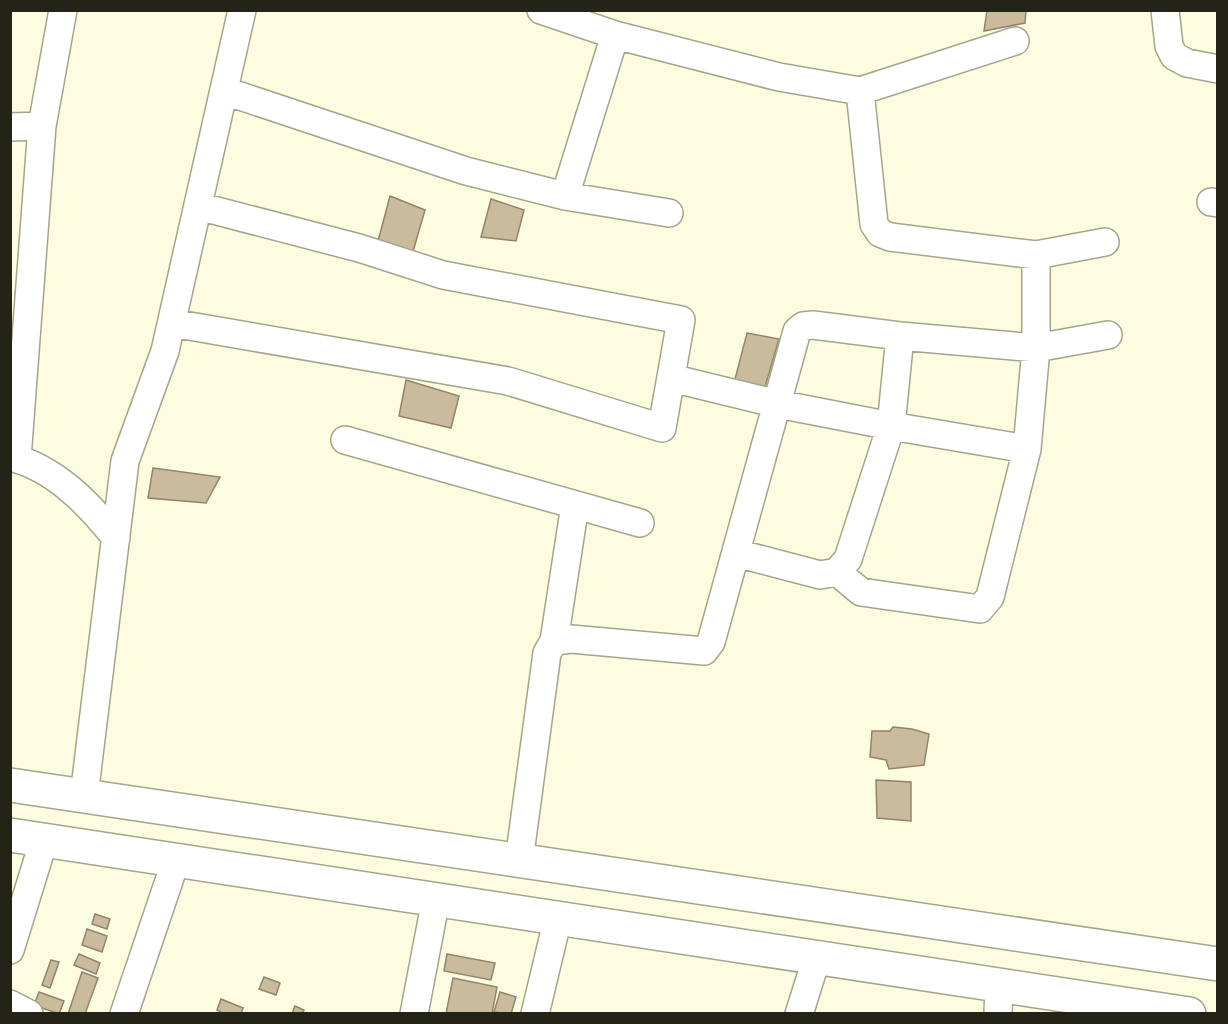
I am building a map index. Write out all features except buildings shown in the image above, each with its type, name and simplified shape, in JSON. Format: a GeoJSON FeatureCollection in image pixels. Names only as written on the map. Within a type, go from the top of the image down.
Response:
{"type":"FeatureCollection","features":[{"type":"Feature","properties":{"kind":"main road"},"geometry":{"type":"LineString","coordinates":[[10,785],[1218,964]]}},
{"type":"Feature","properties":{"kind":"main road"},"geometry":{"type":"LineString","coordinates":[[10,835],[817,957],[999,999],[1189,1014]]}},
{"type":"Feature","properties":{"kind":"street"},"geometry":{"type":"LineString","coordinates":[[63,10],[42,126],[14,458],[52,476],[90,506],[116,538]]}},
{"type":"Feature","properties":{"kind":"street"},"geometry":{"type":"LineString","coordinates":[[84,796],[125,461],[165,351],[242,10]]}},
{"type":"Feature","properties":{"kind":"street"},"geometry":{"type":"LineString","coordinates":[[541,10],[615,35],[779,77],[860,91],[1015,41]]}},
{"type":"Feature","properties":{"kind":"street"},"geometry":{"type":"LineString","coordinates":[[1165,10],[1169,46],[1174,56],[1187,63],[1218,69]]}},
{"type":"Feature","properties":{"kind":"street"},"geometry":{"type":"LineString","coordinates":[[565,196],[615,35]]}},
{"type":"Feature","properties":{"kind":"street"},"geometry":{"type":"LineString","coordinates":[[225,91],[466,171],[565,196],[669,213]]}},
{"type":"Feature","properties":{"kind":"street"},"geometry":{"type":"LineString","coordinates":[[860,91],[874,224],[880,233],[890,237],[1036,255],[1105,242]]}},
{"type":"Feature","properties":{"kind":"street"},"geometry":{"type":"LineString","coordinates":[[10,126],[42,126]]}},
{"type":"Feature","properties":{"kind":"street"},"geometry":{"type":"LineString","coordinates":[[171,323],[508,381],[662,428],[681,320],[443,275],[359,248],[198,206]]}},
{"type":"Feature","properties":{"kind":"street"},"geometry":{"type":"LineString","coordinates":[[837,572],[861,592],[980,609],[986,604],[990,597],[1027,449],[1036,348],[1036,255]]}},
{"type":"Feature","properties":{"kind":"street"},"geometry":{"type":"LineString","coordinates":[[554,641],[571,639],[704,651],[711,642],[797,331],[802,326],[813,325],[900,336],[1036,348],[1108,335]]}},
{"type":"Feature","properties":{"kind":"street"},"geometry":{"type":"LineString","coordinates":[[736,554],[820,575],[837,572],[848,558],[891,426],[900,336]]}},
{"type":"Feature","properties":{"kind":"street"},"geometry":{"type":"LineString","coordinates":[[671,378],[777,404],[1027,449]]}},
{"type":"Feature","properties":{"kind":"street"},"geometry":{"type":"LineString","coordinates":[[345,440],[640,523]]}},
{"type":"Feature","properties":{"kind":"street"},"geometry":{"type":"LineString","coordinates":[[519,861],[544,664],[546,653],[554,641],[575,505]]}},
{"type":"Feature","properties":{"kind":"street"},"geometry":{"type":"LineString","coordinates":[[10,950],[44,840]]}},
{"type":"Feature","properties":{"kind":"street"},"geometry":{"type":"LineString","coordinates":[[124,1014],[176,860]]}},
{"type":"Feature","properties":{"kind":"street"},"geometry":{"type":"LineString","coordinates":[[414,1014],[436,900]]}},
{"type":"Feature","properties":{"kind":"street"},"geometry":{"type":"LineString","coordinates":[[535,1014],[558,918]]}},
{"type":"Feature","properties":{"kind":"street"},"geometry":{"type":"LineString","coordinates":[[799,1014],[817,957]]}},
{"type":"Feature","properties":{"kind":"street"},"geometry":{"type":"LineString","coordinates":[[10,1004],[29,1014]]}}]}
